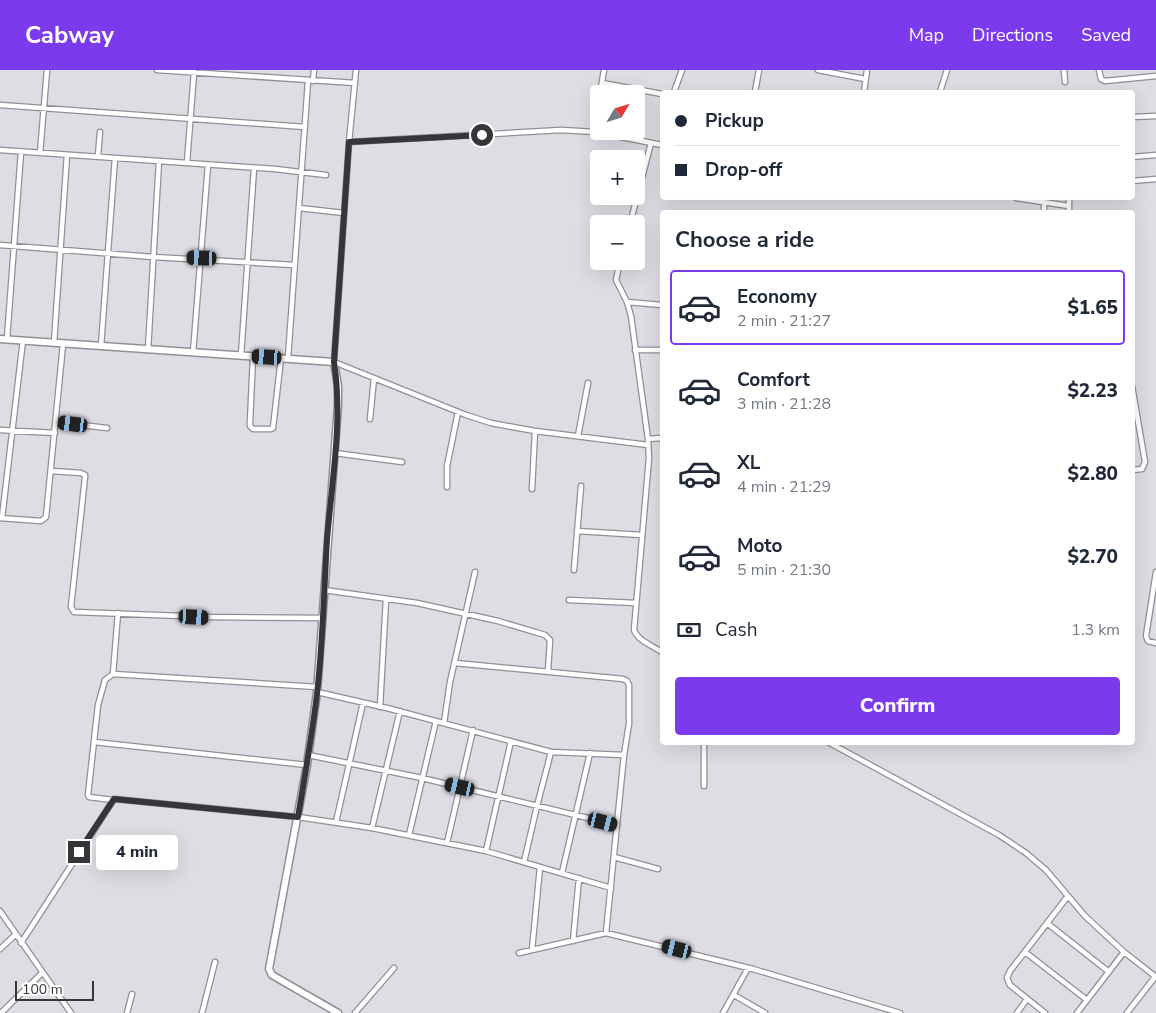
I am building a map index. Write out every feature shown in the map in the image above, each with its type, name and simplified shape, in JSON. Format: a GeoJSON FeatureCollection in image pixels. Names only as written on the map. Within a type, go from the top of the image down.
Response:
{"type":"FeatureCollection","features":[{"type":"Feature","properties":{"kind":"street"},"geometry":{"type":"LineString","coordinates":[[40,153],[47,70]]}},
{"type":"Feature","properties":{"kind":"street"},"geometry":{"type":"LineString","coordinates":[[157,70],[226,72],[270,78],[355,83]]}},
{"type":"Feature","properties":{"kind":"street"},"geometry":{"type":"LineString","coordinates":[[270,70],[270,78]]}},
{"type":"Feature","properties":{"kind":"street"},"geometry":{"type":"LineString","coordinates":[[253,357],[250,426],[253,429],[274,428],[294,264],[305,127],[314,70]]}},
{"type":"Feature","properties":{"kind":"street"},"geometry":{"type":"LineString","coordinates":[[338,1013],[270,972],[307,765],[317,690],[335,453],[338,394],[334,362],[349,142],[356,70]]}},
{"type":"Feature","properties":{"kind":"street"},"geometry":{"type":"LineString","coordinates":[[604,70],[602,83],[660,94]]}},
{"type":"Feature","properties":{"kind":"street"},"geometry":{"type":"LineString","coordinates":[[675,90],[682,70]]}},
{"type":"Feature","properties":{"kind":"street"},"geometry":{"type":"LineString","coordinates":[[755,90],[760,70]]}},
{"type":"Feature","properties":{"kind":"street"},"geometry":{"type":"LineString","coordinates":[[818,70],[865,79]]}},
{"type":"Feature","properties":{"kind":"street"},"geometry":{"type":"LineString","coordinates":[[864,90],[867,70]]}},
{"type":"Feature","properties":{"kind":"street"},"geometry":{"type":"LineString","coordinates":[[941,90],[947,70]]}},
{"type":"Feature","properties":{"kind":"street"},"geometry":{"type":"LineString","coordinates":[[1064,70],[1065,82]]}},
{"type":"Feature","properties":{"kind":"street"},"geometry":{"type":"LineString","coordinates":[[1099,70],[1101,79],[1105,81],[1156,76]]}},
{"type":"Feature","properties":{"kind":"street"},"geometry":{"type":"LineString","coordinates":[[187,163],[194,72]]}},
{"type":"Feature","properties":{"kind":"street"},"geometry":{"type":"LineString","coordinates":[[0,105],[305,127]]}},
{"type":"Feature","properties":{"kind":"street"},"geometry":{"type":"LineString","coordinates":[[1135,118],[1156,116]]}},
{"type":"Feature","properties":{"kind":"street"},"geometry":{"type":"LineString","coordinates":[[349,142],[545,131],[590,132]]}},
{"type":"Feature","properties":{"kind":"street"},"geometry":{"type":"LineString","coordinates":[[98,156],[100,132]]}},
{"type":"Feature","properties":{"kind":"street"},"geometry":{"type":"LineString","coordinates":[[636,140],[660,145]]}},
{"type":"Feature","properties":{"kind":"street"},"geometry":{"type":"LineString","coordinates":[[632,215],[651,143]]}},
{"type":"Feature","properties":{"kind":"street"},"geometry":{"type":"LineString","coordinates":[[0,150],[98,156],[326,175]]}},
{"type":"Feature","properties":{"kind":"street"},"geometry":{"type":"LineString","coordinates":[[21,152],[14,246],[4,339],[334,362],[490,423],[535,431],[648,445]]}},
{"type":"Feature","properties":{"kind":"street"},"geometry":{"type":"LineString","coordinates":[[54,342],[67,155]]}},
{"type":"Feature","properties":{"kind":"street"},"geometry":{"type":"LineString","coordinates":[[1135,157],[1156,155]]}},
{"type":"Feature","properties":{"kind":"street"},"geometry":{"type":"LineString","coordinates":[[101,346],[115,158]]}},
{"type":"Feature","properties":{"kind":"street"},"geometry":{"type":"LineString","coordinates":[[148,350],[159,161]]}},
{"type":"Feature","properties":{"kind":"street"},"geometry":{"type":"LineString","coordinates":[[193,353],[208,165]]}},
{"type":"Feature","properties":{"kind":"street"},"geometry":{"type":"LineString","coordinates":[[241,356],[254,168]]}},
{"type":"Feature","properties":{"kind":"street"},"geometry":{"type":"LineString","coordinates":[[1135,181],[1156,179]]}},
{"type":"Feature","properties":{"kind":"street"},"geometry":{"type":"LineString","coordinates":[[1030,200],[1069,206]]}},
{"type":"Feature","properties":{"kind":"street"},"geometry":{"type":"LineString","coordinates":[[1069,200],[1069,210]]}},
{"type":"Feature","properties":{"kind":"street"},"geometry":{"type":"LineString","coordinates":[[1044,202],[1044,210]]}},
{"type":"Feature","properties":{"kind":"street"},"geometry":{"type":"LineString","coordinates":[[299,208],[344,213]]}},
{"type":"Feature","properties":{"kind":"street"},"geometry":{"type":"LineString","coordinates":[[0,245],[153,257],[294,264]]}},
{"type":"Feature","properties":{"kind":"street"},"geometry":{"type":"LineString","coordinates":[[618,270],[616,280],[627,302],[631,316],[649,458],[635,634],[660,651]]}},
{"type":"Feature","properties":{"kind":"street"},"geometry":{"type":"LineString","coordinates":[[627,302],[660,304]]}},
{"type":"Feature","properties":{"kind":"street"},"geometry":{"type":"LineString","coordinates":[[23,340],[1,518],[41,521],[45,519],[52,471],[63,344]]}},
{"type":"Feature","properties":{"kind":"street"},"geometry":{"type":"LineString","coordinates":[[635,350],[660,350]]}},
{"type":"Feature","properties":{"kind":"street"},"geometry":{"type":"LineString","coordinates":[[370,418],[374,378]]}},
{"type":"Feature","properties":{"kind":"street"},"geometry":{"type":"LineString","coordinates":[[578,436],[588,383]]}},
{"type":"Feature","properties":{"kind":"street"},"geometry":{"type":"LineString","coordinates":[[1135,405],[1145,465],[1142,469],[1135,470]]}},
{"type":"Feature","properties":{"kind":"street"},"geometry":{"type":"LineString","coordinates":[[447,487],[448,466],[458,412]]}},
{"type":"Feature","properties":{"kind":"street"},"geometry":{"type":"LineString","coordinates":[[56,422],[107,428]]}},
{"type":"Feature","properties":{"kind":"street"},"geometry":{"type":"LineString","coordinates":[[0,430],[55,433]]}},
{"type":"Feature","properties":{"kind":"street"},"geometry":{"type":"LineString","coordinates":[[532,489],[535,431]]}},
{"type":"Feature","properties":{"kind":"street"},"geometry":{"type":"LineString","coordinates":[[648,439],[660,438]]}},
{"type":"Feature","properties":{"kind":"street"},"geometry":{"type":"LineString","coordinates":[[335,453],[402,462]]}},
{"type":"Feature","properties":{"kind":"street"},"geometry":{"type":"LineString","coordinates":[[52,471],[81,473],[86,477],[72,609],[74,612],[210,617],[322,618]]}},
{"type":"Feature","properties":{"kind":"street"},"geometry":{"type":"LineString","coordinates":[[574,570],[581,486]]}},
{"type":"Feature","properties":{"kind":"street"},"geometry":{"type":"LineString","coordinates":[[577,532],[642,535]]}},
{"type":"Feature","properties":{"kind":"street"},"geometry":{"type":"LineString","coordinates":[[444,723],[450,682],[475,572]]}},
{"type":"Feature","properties":{"kind":"street"},"geometry":{"type":"LineString","coordinates":[[1156,572],[1146,636],[1148,641],[1156,643]]}},
{"type":"Feature","properties":{"kind":"street"},"geometry":{"type":"LineString","coordinates":[[324,590],[416,603],[498,621],[549,638],[548,671]]}},
{"type":"Feature","properties":{"kind":"street"},"geometry":{"type":"LineString","coordinates":[[380,706],[386,598]]}},
{"type":"Feature","properties":{"kind":"street"},"geometry":{"type":"LineString","coordinates":[[569,600],[636,603]]}},
{"type":"Feature","properties":{"kind":"street"},"geometry":{"type":"LineString","coordinates":[[113,674],[118,613]]}},
{"type":"Feature","properties":{"kind":"street"},"geometry":{"type":"LineString","coordinates":[[455,663],[615,678],[627,681],[629,686],[629,724],[624,754],[606,933]]}},
{"type":"Feature","properties":{"kind":"street"},"geometry":{"type":"LineString","coordinates":[[611,888],[486,851],[372,828],[298,817],[88,796],[98,705],[103,684],[113,674],[317,690],[551,752],[624,754]]}},
{"type":"Feature","properties":{"kind":"street"},"geometry":{"type":"LineString","coordinates":[[336,822],[363,703]]}},
{"type":"Feature","properties":{"kind":"street"},"geometry":{"type":"LineString","coordinates":[[372,828],[400,712]]}},
{"type":"Feature","properties":{"kind":"street"},"geometry":{"type":"LineString","coordinates":[[410,835],[436,721]]}},
{"type":"Feature","properties":{"kind":"street"},"geometry":{"type":"LineString","coordinates":[[447,843],[473,730]]}},
{"type":"Feature","properties":{"kind":"street"},"geometry":{"type":"LineString","coordinates":[[486,851],[512,741]]}},
{"type":"Feature","properties":{"kind":"street"},"geometry":{"type":"LineString","coordinates":[[94,742],[307,765]]}},
{"type":"Feature","properties":{"kind":"street"},"geometry":{"type":"LineString","coordinates":[[704,745],[704,786]]}},
{"type":"Feature","properties":{"kind":"street"},"geometry":{"type":"LineString","coordinates":[[834,745],[999,835],[1046,870],[1085,916],[1124,952],[1156,977],[1127,1013]]}},
{"type":"Feature","properties":{"kind":"street"},"geometry":{"type":"LineString","coordinates":[[524,862],[551,752]]}},
{"type":"Feature","properties":{"kind":"street"},"geometry":{"type":"LineString","coordinates":[[562,873],[590,753]]}},
{"type":"Feature","properties":{"kind":"street"},"geometry":{"type":"LineString","coordinates":[[308,755],[422,778],[617,826]]}},
{"type":"Feature","properties":{"kind":"street"},"geometry":{"type":"LineString","coordinates":[[21,942],[113,800]]}},
{"type":"Feature","properties":{"kind":"street"},"geometry":{"type":"LineString","coordinates":[[614,857],[658,869]]}},
{"type":"Feature","properties":{"kind":"street"},"geometry":{"type":"LineString","coordinates":[[532,950],[540,867]]}},
{"type":"Feature","properties":{"kind":"street"},"geometry":{"type":"LineString","coordinates":[[573,941],[579,878]]}},
{"type":"Feature","properties":{"kind":"street"},"geometry":{"type":"LineString","coordinates":[[1045,1013],[1010,985],[1007,978],[1010,971],[1068,896]]}},
{"type":"Feature","properties":{"kind":"street"},"geometry":{"type":"LineString","coordinates":[[0,911],[71,1013]]}},
{"type":"Feature","properties":{"kind":"street"},"geometry":{"type":"LineString","coordinates":[[1047,923],[1109,972]]}},
{"type":"Feature","properties":{"kind":"street"},"geometry":{"type":"LineString","coordinates":[[519,953],[606,933],[748,968],[900,1013]]}},
{"type":"Feature","properties":{"kind":"street"},"geometry":{"type":"LineString","coordinates":[[0,949],[15,935]]}},
{"type":"Feature","properties":{"kind":"street"},"geometry":{"type":"LineString","coordinates":[[1025,952],[1087,1000]]}},
{"type":"Feature","properties":{"kind":"street"},"geometry":{"type":"LineString","coordinates":[[1077,1013],[1124,952]]}},
{"type":"Feature","properties":{"kind":"street"},"geometry":{"type":"LineString","coordinates":[[202,1013],[215,962]]}},
{"type":"Feature","properties":{"kind":"street"},"geometry":{"type":"LineString","coordinates":[[355,1013],[394,968]]}},
{"type":"Feature","properties":{"kind":"street"},"geometry":{"type":"LineString","coordinates":[[723,1013],[748,968]]}},
{"type":"Feature","properties":{"kind":"street"},"geometry":{"type":"LineString","coordinates":[[0,1013],[42,973]]}},
{"type":"Feature","properties":{"kind":"street"},"geometry":{"type":"LineString","coordinates":[[127,1013],[132,994]]}},
{"type":"Feature","properties":{"kind":"street"},"geometry":{"type":"LineString","coordinates":[[734,995],[765,1013]]}},
{"type":"Feature","properties":{"kind":"street"},"geometry":{"type":"LineString","coordinates":[[1018,1013],[1027,999]]}},
{"type":"Feature","properties":{"kind":"route"},"geometry":{"type":"LineString","coordinates":[[79,852],[114,799],[298,817],[318,687],[327,537],[335,453],[338,386],[334,362],[349,142],[482,135]]}}]}
